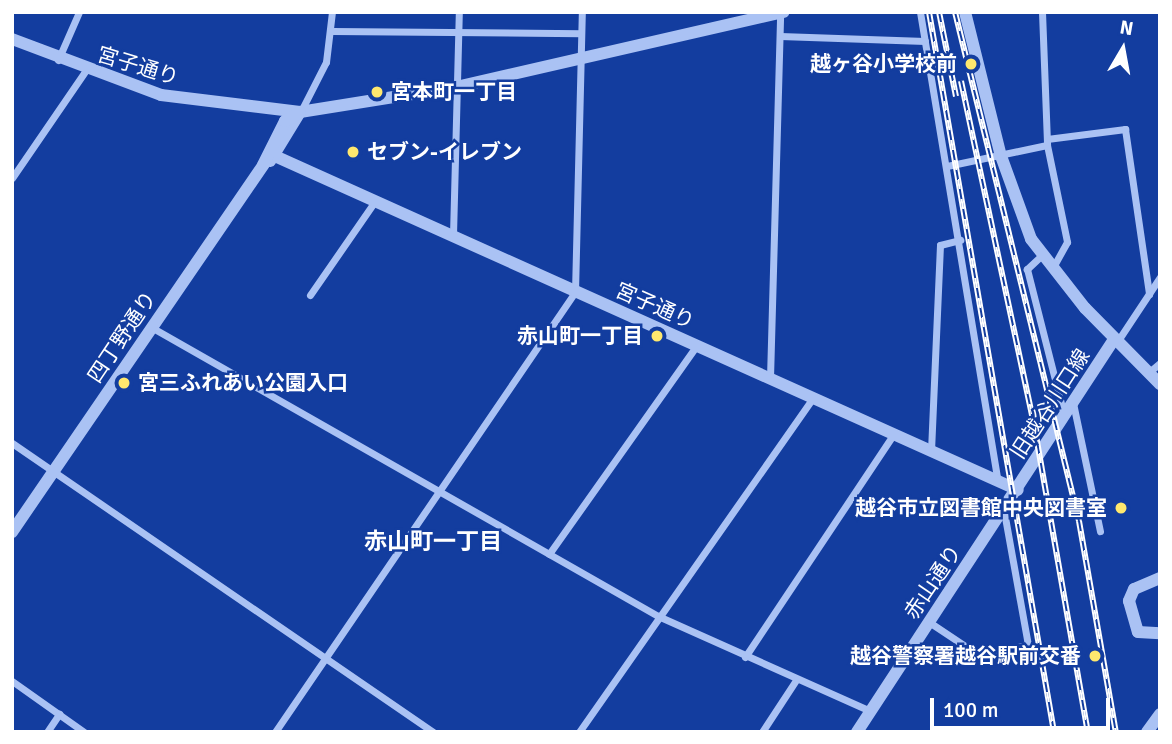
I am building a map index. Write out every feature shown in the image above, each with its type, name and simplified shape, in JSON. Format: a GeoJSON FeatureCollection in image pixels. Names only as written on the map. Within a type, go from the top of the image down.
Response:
{"type":"FeatureCollection","features":[{"type":"Feature","properties":{"kind":"street"},"geometry":{"type":"LineString","coordinates":[[58,60],[79,12]]}},
{"type":"Feature","properties":{"kind":"street","name":"四丁野通り"},"geometry":{"type":"LineString","coordinates":[[262,165],[277,157],[300,112],[320,82],[332,31],[332,12]]}},
{"type":"Feature","properties":{"kind":"street"},"geometry":{"type":"LineString","coordinates":[[453,236],[459,12]]}},
{"type":"Feature","properties":{"kind":"street"},"geometry":{"type":"LineString","coordinates":[[275,732],[576,292],[582,12]]}},
{"type":"Feature","properties":{"kind":"street"},"geometry":{"type":"LineString","coordinates":[[920,12],[998,481]]}},
{"type":"Feature","properties":{"kind":"street"},"geometry":{"type":"LineString","coordinates":[[965,12],[1001,156],[1042,255],[1115,341],[1160,384]]}},
{"type":"Feature","properties":{"kind":"street"},"geometry":{"type":"LineString","coordinates":[[1042,12],[1047,142],[1067,242],[1052,269]]}},
{"type":"Feature","properties":{"kind":"street"},"geometry":{"type":"LineString","coordinates":[[770,378],[782,13]]}},
{"type":"Feature","properties":{"kind":"street","name":"宮子通り"},"geometry":{"type":"LineString","coordinates":[[12,39],[86,70],[188,101],[300,112],[456,87],[782,13]]}},
{"type":"Feature","properties":{"kind":"street"},"geometry":{"type":"LineString","coordinates":[[332,31],[582,33]]}},
{"type":"Feature","properties":{"kind":"street"},"geometry":{"type":"LineString","coordinates":[[780,36],[925,41]]}},
{"type":"Feature","properties":{"kind":"street"},"geometry":{"type":"LineString","coordinates":[[12,177],[86,70]]}},
{"type":"Feature","properties":{"kind":"street","name":"四丁野通り"},"geometry":{"type":"LineString","coordinates":[[12,531],[262,165],[285,121],[300,112]]}},
{"type":"Feature","properties":{"kind":"street"},"geometry":{"type":"LineString","coordinates":[[947,166],[1001,156],[1047,142],[1125,130],[1149,294]]}},
{"type":"Feature","properties":{"kind":"street","name":"宮子通り"},"geometry":{"type":"LineString","coordinates":[[277,157],[1018,490]]}},
{"type":"Feature","properties":{"kind":"street"},"geometry":{"type":"LineString","coordinates":[[310,295],[375,201]]}},
{"type":"Feature","properties":{"kind":"street"},"geometry":{"type":"LineString","coordinates":[[931,451],[940,245],[960,240]]}},
{"type":"Feature","properties":{"kind":"street"},"geometry":{"type":"LineString","coordinates":[[1042,255],[1027,269],[1064,415]]}},
{"type":"Feature","properties":{"kind":"street"},"geometry":{"type":"LineString","coordinates":[[1115,341],[1160,277]]}},
{"type":"Feature","properties":{"kind":"street"},"geometry":{"type":"LineString","coordinates":[[151,327],[658,616],[870,712]]}},
{"type":"Feature","properties":{"kind":"street","name":"旧越谷川口線"},"geometry":{"type":"LineString","coordinates":[[1018,490],[1064,415],[1115,341]]}},
{"type":"Feature","properties":{"kind":"street"},"geometry":{"type":"LineString","coordinates":[[549,554],[696,346]]}},
{"type":"Feature","properties":{"kind":"street"},"geometry":{"type":"LineString","coordinates":[[1148,373],[1160,363]]}},
{"type":"Feature","properties":{"kind":"street"},"geometry":{"type":"LineString","coordinates":[[579,732],[813,398]]}},
{"type":"Feature","properties":{"kind":"street"},"geometry":{"type":"LineString","coordinates":[[1073,402],[1100,531]]}},
{"type":"Feature","properties":{"kind":"street"},"geometry":{"type":"LineString","coordinates":[[745,657],[894,434]]}},
{"type":"Feature","properties":{"kind":"street"},"geometry":{"type":"LineString","coordinates":[[12,443],[433,732]]}},
{"type":"Feature","properties":{"kind":"street","name":"赤山通り"},"geometry":{"type":"LineString","coordinates":[[857,732],[1018,490]]}},
{"type":"Feature","properties":{"kind":"street"},"geometry":{"type":"LineString","coordinates":[[929,622],[978,654],[1028,645],[1004,512]]}},
{"type":"Feature","properties":{"kind":"street"},"geometry":{"type":"LineString","coordinates":[[1160,578],[1134,589],[1129,601],[1138,632],[1160,633]]}},
{"type":"Feature","properties":{"kind":"street"},"geometry":{"type":"LineString","coordinates":[[762,732],[796,680]]}},
{"type":"Feature","properties":{"kind":"street"},"geometry":{"type":"LineString","coordinates":[[12,681],[85,732]]}},
{"type":"Feature","properties":{"kind":"street"},"geometry":{"type":"LineString","coordinates":[[47,732],[59,714]]}},
{"type":"Feature","properties":{"kind":"street"},"geometry":{"type":"LineString","coordinates":[[1147,732],[1160,714]]}},
{"type":"Feature","properties":{"kind":"railway"},"geometry":{"type":"LineString","coordinates":[[929,12],[1054,732]]}},
{"type":"Feature","properties":{"kind":"railway"},"geometry":{"type":"LineString","coordinates":[[939,12],[956,96]]}},
{"type":"Feature","properties":{"kind":"railway"},"geometry":{"type":"LineString","coordinates":[[955,12],[1079,521],[1116,732]]}},
{"type":"Feature","properties":{"kind":"railway"},"geometry":{"type":"LineString","coordinates":[[961,81],[1034,424],[1088,732]]}},
{"type":"Feature","properties":{"kind":"place","name":"越ヶ谷小学校前"},"geometry":{"type":"Point","coordinates":[971,64]}},
{"type":"Feature","properties":{"kind":"place","name":"宮本町一丁目"},"geometry":{"type":"Point","coordinates":[377,92]}},
{"type":"Feature","properties":{"kind":"place","name":"セブン-イレブン"},"geometry":{"type":"Point","coordinates":[353,152]}},
{"type":"Feature","properties":{"kind":"place","name":"赤山町一丁目"},"geometry":{"type":"Point","coordinates":[657,336]}},
{"type":"Feature","properties":{"kind":"place","name":"宮三ふれあい公園入口"},"geometry":{"type":"Point","coordinates":[124,383]}},
{"type":"Feature","properties":{"kind":"place","name":"越谷市立図書館中央図書室"},"geometry":{"type":"Point","coordinates":[1121,508]}},
{"type":"Feature","properties":{"kind":"place","name":"越谷警察署越谷駅前交番"},"geometry":{"type":"Point","coordinates":[1095,656]}},
{"type":"Feature","properties":{"kind":"district","name":"赤山町一丁目"},"geometry":{"type":"Point","coordinates":[433,542]}}]}
